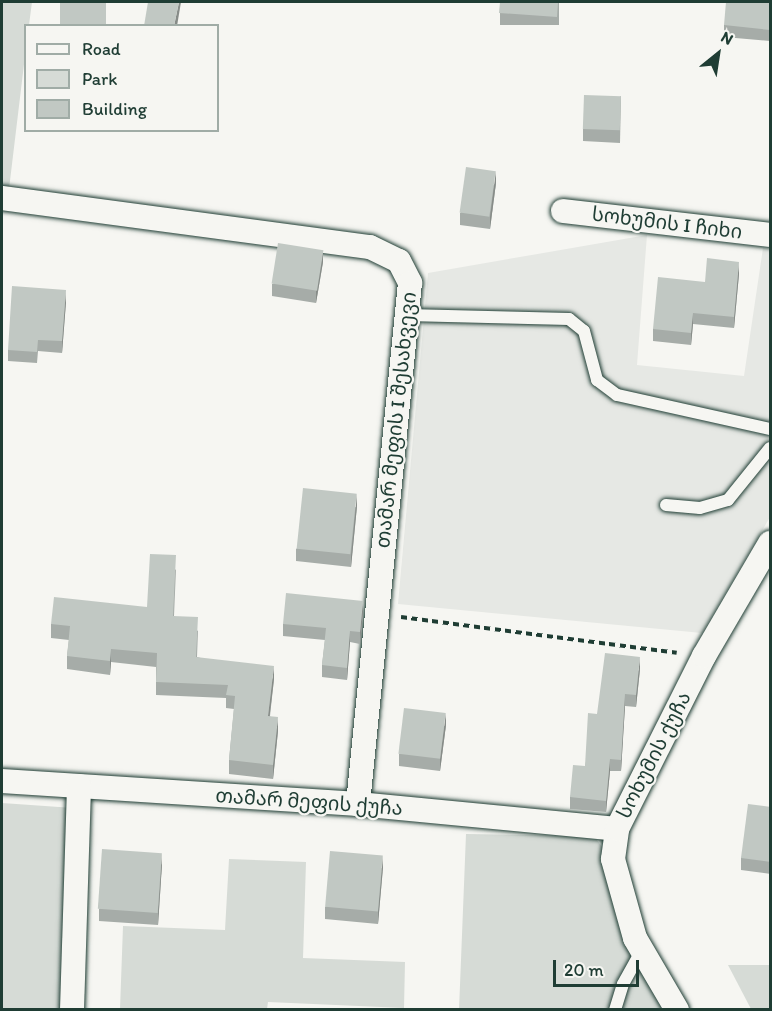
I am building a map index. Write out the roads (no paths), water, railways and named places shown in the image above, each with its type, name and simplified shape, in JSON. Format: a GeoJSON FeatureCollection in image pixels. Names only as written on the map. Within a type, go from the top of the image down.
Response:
{"type":"FeatureCollection","features":[{"type":"Feature","properties":{"kind":"street","name":"თამარ მეფის I შესახვევი"},"geometry":{"type":"LineString","coordinates":[[2,198],[370,247],[399,261],[410,283],[358,804]]}},
{"type":"Feature","properties":{"kind":"street","name":"სოხუმის I ჩიხი"},"geometry":{"type":"LineString","coordinates":[[563,211],[771,235]]}},
{"type":"Feature","properties":{"kind":"street","name":"სოხუმის ქუჩა"},"geometry":{"type":"LineString","coordinates":[[677,1010],[642,950],[613,859],[617,829],[704,656],[771,543]]}},
{"type":"Feature","properties":{"kind":"street","name":"თამარ მეფის ქუჩა"},"geometry":{"type":"LineString","coordinates":[[2,781],[358,804],[617,829]]}},
{"type":"Feature","properties":{"kind":"street"},"geometry":{"type":"LineString","coordinates":[[72,1010],[79,786]]}},
{"type":"Feature","properties":{"kind":"lane"},"geometry":{"type":"LineString","coordinates":[[407,315],[569,319],[585,331],[597,380],[616,395],[771,429]]}},
{"type":"Feature","properties":{"kind":"lane"},"geometry":{"type":"LineString","coordinates":[[666,505],[700,508],[728,500],[771,448]]}},
{"type":"Feature","properties":{"kind":"lane"},"geometry":{"type":"LineString","coordinates":[[615,1010],[623,984],[642,950]]}}]}
